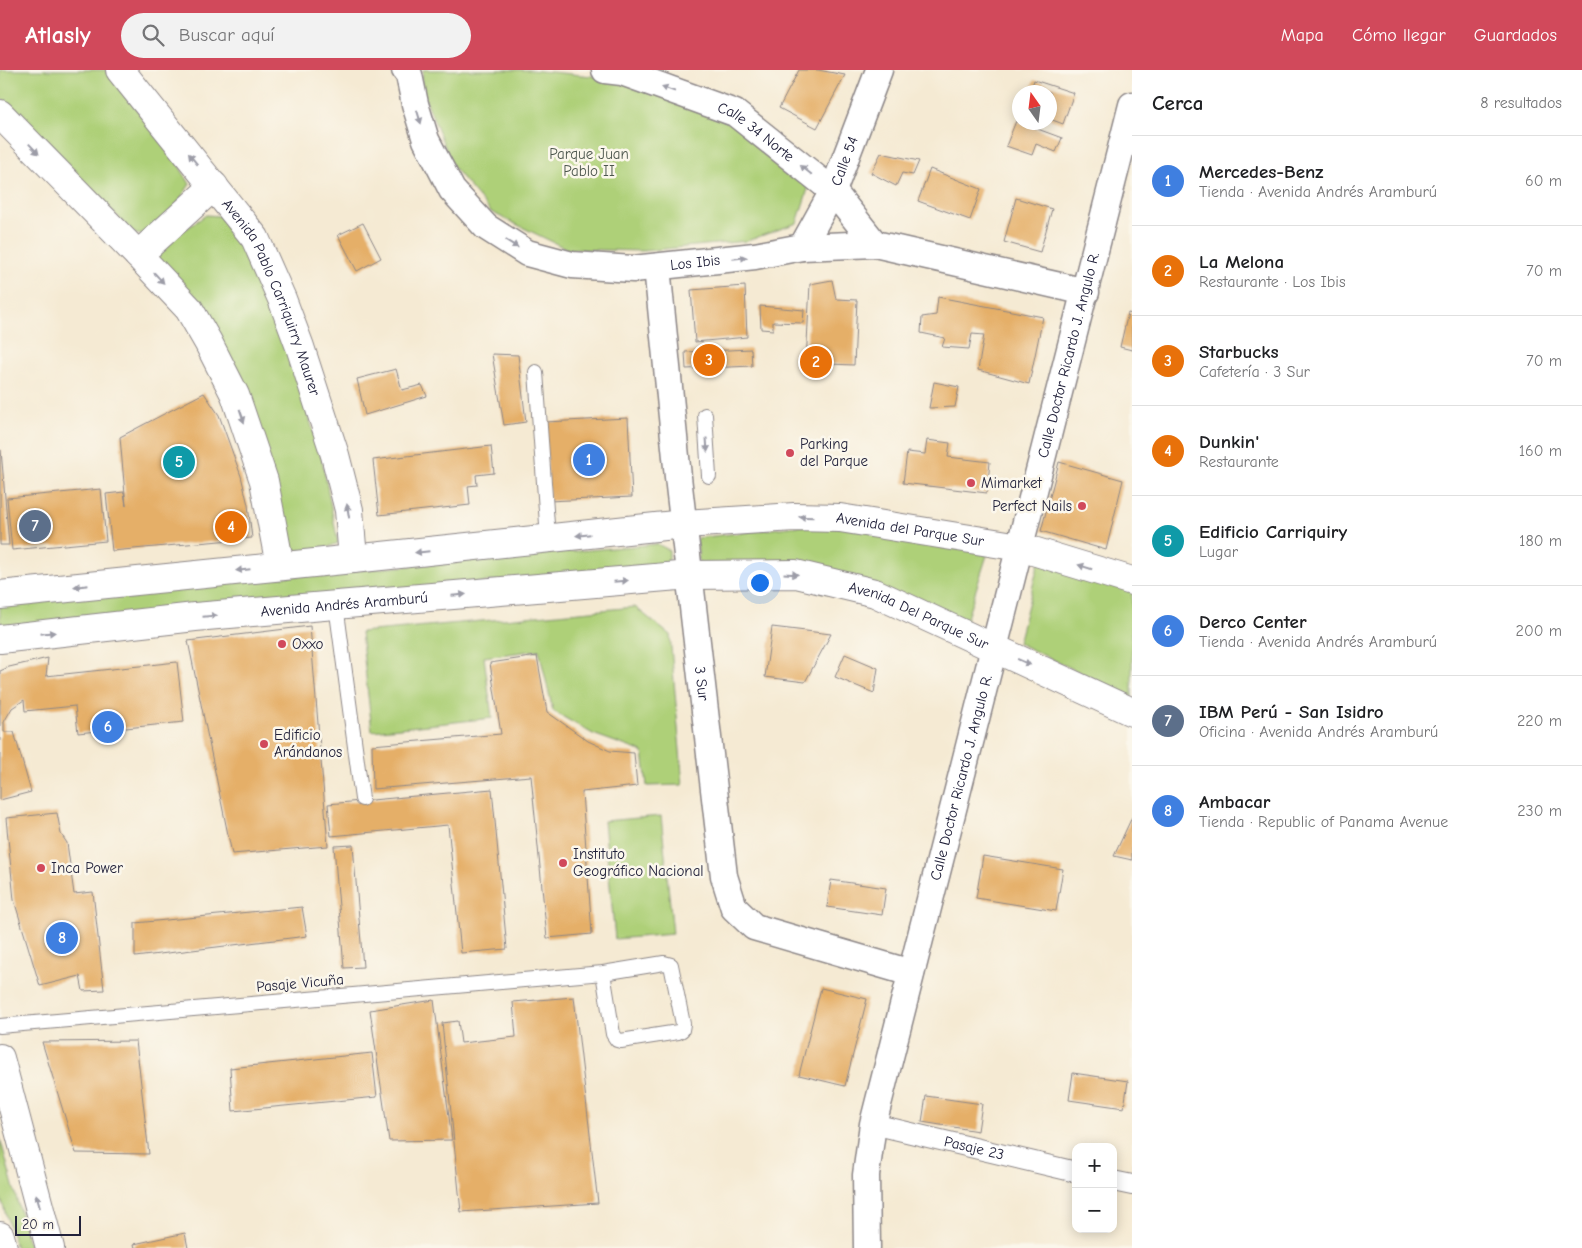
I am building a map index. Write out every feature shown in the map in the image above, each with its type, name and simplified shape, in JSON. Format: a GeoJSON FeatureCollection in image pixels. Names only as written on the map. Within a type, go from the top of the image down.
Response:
{"type":"FeatureCollection","features":[{"type":"Feature","properties":{"kind":"main road","name":"Avenida Pablo Carriquirry Maurer"},"geometry":{"type":"LineString","coordinates":[[120,70],[255,238],[282,298],[300,346],[335,454],[349,510],[353,560]]}},
{"type":"Feature","properties":{"kind":"main road"},"geometry":{"type":"LineString","coordinates":[[0,114],[189,309],[235,395],[264,481],[280,566]]}},
{"type":"Feature","properties":{"kind":"main road"},"geometry":{"type":"LineString","coordinates":[[138,255],[214,186]]}},
{"type":"Feature","properties":{"kind":"main road","name":"Avenida del Parque Sur"},"geometry":{"type":"LineString","coordinates":[[684,524],[794,517],[840,518],[1020,547],[1132,582]]}},
{"type":"Feature","properties":{"kind":"main road"},"geometry":{"type":"LineString","coordinates":[[0,594],[353,560],[684,524]]}},
{"type":"Feature","properties":{"kind":"main road","name":"Avenida Del Parque Sur"},"geometry":{"type":"LineString","coordinates":[[690,575],[796,574],[874,593],[1132,712]]}},
{"type":"Feature","properties":{"kind":"main road","name":"Avenida Andrés Aramburú"},"geometry":{"type":"LineString","coordinates":[[0,639],[195,617],[690,575]]}},
{"type":"Feature","properties":{"kind":"main road"},"geometry":{"type":"LineString","coordinates":[[0,1058],[50,1248]]}},
{"type":"Feature","properties":{"kind":"main road"},"geometry":{"type":"LineString","coordinates":[[0,1236],[3,1248]]}},
{"type":"Feature","properties":{"kind":"street","name":"Calle 54"},"geometry":{"type":"LineString","coordinates":[[802,247],[832,191],[878,70]]}},
{"type":"Feature","properties":{"kind":"street","name":"Calle 34 Norte"},"geometry":{"type":"LineString","coordinates":[[617,71],[735,113],[832,191],[876,244]]}},
{"type":"Feature","properties":{"kind":"street","name":"Los Ibis"},"geometry":{"type":"LineString","coordinates":[[408,72],[426,140],[452,190],[486,227],[527,253],[572,265],[633,269],[755,256],[802,247],[876,244],[1086,292]]}},
{"type":"Feature","properties":{"kind":"street","name":"Calle Doctor Ricardo J. Angulo R."},"geometry":{"type":"LineString","coordinates":[[867,1248],[866,1174],[873,1124],[1131,118]]}},
{"type":"Feature","properties":{"kind":"street","name":"3 Sur"},"geometry":{"type":"LineString","coordinates":[[657,267],[724,876],[734,908],[754,927],[911,974]]}},
{"type":"Feature","properties":{"kind":"street","name":"Pasaje 23"},"geometry":{"type":"LineString","coordinates":[[873,1124],[1072,1171]]}},
{"type":"Feature","properties":{"kind":"street"},"geometry":{"type":"LineString","coordinates":[[1117,1182],[1132,1185]]}},
{"type":"Feature","properties":{"kind":"lane"},"geometry":{"type":"LineString","coordinates":[[536,372],[548,538]]}},
{"type":"Feature","properties":{"kind":"lane"},"geometry":{"type":"LineString","coordinates":[[705,415],[709,476]]}},
{"type":"Feature","properties":{"kind":"lane"},"geometry":{"type":"LineString","coordinates":[[336,605],[362,799]]}},
{"type":"Feature","properties":{"kind":"lane","name":"Pasaje Vicuña"},"geometry":{"type":"LineString","coordinates":[[0,1026],[603,973],[664,963],[670,966],[683,1024],[682,1030],[621,1041],[614,1038],[603,973]]}},
{"type":"Feature","properties":{"kind":"green space"},"geometry":{"type":"Polygon","coordinates":[[[0,70],[106,70],[171,153],[190,184],[175,207],[150,235],[135,234],[0,97],[0,70]]]}},
{"type":"Feature","properties":{"kind":"green space","name":"Parque Juan Pablo II"},"geometry":{"type":"Polygon","coordinates":[[[423,70],[530,70],[633,80],[734,125],[801,174],[808,189],[797,223],[747,241],[643,251],[567,249],[491,212],[453,167],[421,88],[423,70]]]}},
{"type":"Feature","properties":{"kind":"green space"},"geometry":{"type":"Polygon","coordinates":[[[206,215],[220,216],[273,299],[322,460],[338,543],[310,552],[293,549],[156,256],[167,242],[206,215]]]}},
{"type":"Feature","properties":{"kind":"green space"},"geometry":{"type":"Polygon","coordinates":[[[797,526],[843,527],[988,552],[965,624],[699,564],[697,538],[797,526]]]}},
{"type":"Feature","properties":{"kind":"green space"},"geometry":{"type":"Polygon","coordinates":[[[657,544],[669,550],[667,564],[0,630],[1,602],[657,544]]]}},
{"type":"Feature","properties":{"kind":"green space"},"geometry":{"type":"Polygon","coordinates":[[[1039,562],[1132,592],[1132,697],[1018,643],[1039,562]]]}},
{"type":"Feature","properties":{"kind":"green space"},"geometry":{"type":"Polygon","coordinates":[[[635,607],[670,635],[683,785],[647,786],[643,752],[593,734],[553,711],[539,650],[484,657],[492,718],[372,731],[361,632],[635,607]]]}},
{"type":"Feature","properties":{"kind":"green space"},"geometry":{"type":"Polygon","coordinates":[[[661,816],[673,934],[615,939],[604,821],[661,816]]]}},
{"type":"Feature","properties":{"kind":"green space"},"geometry":{"type":"Polygon","coordinates":[[[0,1138],[30,1248],[16,1248],[0,1195],[0,1138]]]}},
{"type":"Feature","properties":{"kind":"building"},"geometry":{"type":"Polygon","coordinates":[[[799,70],[818,70],[845,75],[817,128],[779,108],[799,70]]]}},
{"type":"Feature","properties":{"kind":"building"},"geometry":{"type":"Polygon","coordinates":[[[1034,80],[1049,85],[1032,85],[1034,80]]]}},
{"type":"Feature","properties":{"kind":"building"},"geometry":{"type":"Polygon","coordinates":[[[1057,87],[1074,93],[1063,124],[1057,122],[1057,87]]]}},
{"type":"Feature","properties":{"kind":"building"},"geometry":{"type":"Polygon","coordinates":[[[1012,130],[1040,130],[1062,138],[1056,152],[1036,144],[1032,155],[1006,146],[1012,130]]]}},
{"type":"Feature","properties":{"kind":"building"},"geometry":{"type":"Polygon","coordinates":[[[881,153],[919,161],[913,175],[902,173],[896,186],[871,173],[881,153]]]}},
{"type":"Feature","properties":{"kind":"building"},"geometry":{"type":"Polygon","coordinates":[[[930,169],[981,189],[970,220],[918,201],[930,169]]]}},
{"type":"Feature","properties":{"kind":"building"},"geometry":{"type":"Polygon","coordinates":[[[1016,198],[1052,209],[1040,252],[1004,242],[1016,198]]]}},
{"type":"Feature","properties":{"kind":"building"},"geometry":{"type":"Polygon","coordinates":[[[363,223],[381,258],[357,271],[338,235],[363,223]]]}},
{"type":"Feature","properties":{"kind":"building"},"geometry":{"type":"Polygon","coordinates":[[[832,280],[836,299],[857,300],[854,365],[806,363],[810,284],[832,280]]]}},
{"type":"Feature","properties":{"kind":"building"},"geometry":{"type":"Polygon","coordinates":[[[745,286],[747,337],[695,342],[691,290],[745,286]]]}},
{"type":"Feature","properties":{"kind":"building"},"geometry":{"type":"Polygon","coordinates":[[[938,297],[1043,317],[1029,384],[978,370],[984,335],[972,334],[969,349],[942,347],[945,338],[921,333],[922,317],[936,315],[938,297]]]}},
{"type":"Feature","properties":{"kind":"building"},"geometry":{"type":"Polygon","coordinates":[[[760,306],[804,310],[803,323],[773,322],[773,330],[761,329],[760,306]]]}},
{"type":"Feature","properties":{"kind":"building"},"geometry":{"type":"Polygon","coordinates":[[[1128,313],[1132,314],[1132,350],[1120,347],[1128,313]]]}},
{"type":"Feature","properties":{"kind":"building"},"geometry":{"type":"Polygon","coordinates":[[[751,349],[752,366],[686,369],[685,352],[751,349]]]}},
{"type":"Feature","properties":{"kind":"building"},"geometry":{"type":"Polygon","coordinates":[[[492,354],[518,355],[526,422],[504,425],[492,354]]]}},
{"type":"Feature","properties":{"kind":"building"},"geometry":{"type":"Polygon","coordinates":[[[396,369],[402,390],[422,385],[427,396],[365,415],[357,379],[396,369]]]}},
{"type":"Feature","properties":{"kind":"building"},"geometry":{"type":"Polygon","coordinates":[[[934,382],[959,387],[955,407],[929,408],[934,382]]]}},
{"type":"Feature","properties":{"kind":"building"},"geometry":{"type":"Polygon","coordinates":[[[204,393],[219,415],[241,476],[248,505],[252,538],[112,551],[106,494],[124,492],[126,506],[120,437],[204,393]]]}},
{"type":"Feature","properties":{"kind":"building"},"geometry":{"type":"Polygon","coordinates":[[[628,418],[632,497],[549,501],[545,422],[628,418]]]}},
{"type":"Feature","properties":{"kind":"building"},"geometry":{"type":"Polygon","coordinates":[[[927,440],[950,443],[948,457],[990,462],[987,493],[903,483],[907,452],[925,454],[927,440]]]}},
{"type":"Feature","properties":{"kind":"building"},"geometry":{"type":"Polygon","coordinates":[[[491,446],[494,473],[476,475],[477,485],[468,486],[470,505],[379,515],[373,460],[491,446]]]}},
{"type":"Feature","properties":{"kind":"building"},"geometry":{"type":"Polygon","coordinates":[[[1,450],[9,545],[0,545],[1,450]]]}},
{"type":"Feature","properties":{"kind":"building","name":"Perfect Nails"},"geometry":{"type":"Polygon","coordinates":[[[1059,462],[1123,480],[1106,550],[1041,531],[1059,462]]]}},
{"type":"Feature","properties":{"kind":"building"},"geometry":{"type":"Polygon","coordinates":[[[101,489],[106,541],[12,550],[7,498],[101,489]]]}},
{"type":"Feature","properties":{"kind":"building","name":"Edificio Arándanos"},"geometry":{"type":"Polygon","coordinates":[[[310,626],[328,846],[232,854],[188,641],[310,626]]]}},
{"type":"Feature","properties":{"kind":"building"},"geometry":{"type":"Polygon","coordinates":[[[772,627],[831,634],[805,682],[765,677],[772,627]]]}},
{"type":"Feature","properties":{"kind":"building"},"geometry":{"type":"Polygon","coordinates":[[[845,654],[878,668],[874,693],[835,677],[845,654]]]}},
{"type":"Feature","properties":{"kind":"building","name":"Instituto Geográfico Nacional"},"geometry":{"type":"Polygon","coordinates":[[[537,656],[547,712],[588,741],[610,751],[634,753],[637,786],[582,792],[592,934],[547,938],[531,776],[373,789],[372,745],[501,734],[490,663],[537,656]]]}},
{"type":"Feature","properties":{"kind":"building"},"geometry":{"type":"Polygon","coordinates":[[[48,658],[46,676],[177,662],[184,722],[78,733],[75,706],[25,711],[24,700],[12,708],[4,722],[4,732],[14,732],[31,792],[0,800],[0,671],[9,667],[48,658]]]}},
{"type":"Feature","properties":{"kind":"building"},"geometry":{"type":"Polygon","coordinates":[[[492,789],[507,949],[461,953],[448,825],[331,836],[328,804],[492,789]]]}},
{"type":"Feature","properties":{"kind":"building"},"geometry":{"type":"Polygon","coordinates":[[[57,813],[61,834],[67,843],[74,894],[93,892],[104,990],[83,991],[80,976],[40,986],[14,900],[6,818],[57,813]]]}},
{"type":"Feature","properties":{"kind":"building"},"geometry":{"type":"Polygon","coordinates":[[[1132,817],[1132,860],[1114,856],[1132,817]]]}},
{"type":"Feature","properties":{"kind":"building"},"geometry":{"type":"Polygon","coordinates":[[[353,845],[363,967],[344,968],[334,846],[353,845]]]}},
{"type":"Feature","properties":{"kind":"building"},"geometry":{"type":"Polygon","coordinates":[[[983,856],[1063,869],[1056,911],[976,898],[983,856]]]}},
{"type":"Feature","properties":{"kind":"building"},"geometry":{"type":"Polygon","coordinates":[[[831,880],[886,888],[882,915],[827,907],[831,880]]]}},
{"type":"Feature","properties":{"kind":"building"},"geometry":{"type":"Polygon","coordinates":[[[302,907],[307,936],[135,957],[135,923],[302,907]]]}},
{"type":"Feature","properties":{"kind":"building"},"geometry":{"type":"Polygon","coordinates":[[[821,988],[867,999],[845,1086],[799,1075],[821,988]]]}},
{"type":"Feature","properties":{"kind":"building"},"geometry":{"type":"Polygon","coordinates":[[[574,997],[598,1203],[461,1212],[442,1023],[458,1021],[461,1043],[516,1037],[513,1002],[574,997]]]}},
{"type":"Feature","properties":{"kind":"building"},"geometry":{"type":"Polygon","coordinates":[[[434,1000],[452,1140],[389,1141],[370,1010],[434,1000]]]}},
{"type":"Feature","properties":{"kind":"building"},"geometry":{"type":"Polygon","coordinates":[[[136,1041],[149,1154],[76,1153],[42,1042],[136,1041]]]}},
{"type":"Feature","properties":{"kind":"building"},"geometry":{"type":"Polygon","coordinates":[[[372,1053],[377,1097],[233,1111],[230,1068],[372,1053]]]}},
{"type":"Feature","properties":{"kind":"building"},"geometry":{"type":"Polygon","coordinates":[[[1073,1073],[1128,1081],[1124,1108],[1069,1100],[1073,1073]]]}},
{"type":"Feature","properties":{"kind":"building"},"geometry":{"type":"Polygon","coordinates":[[[926,1096],[982,1104],[978,1131],[922,1122],[926,1096]]]}},
{"type":"Feature","properties":{"kind":"building"},"geometry":{"type":"Polygon","coordinates":[[[185,1233],[188,1248],[135,1248],[134,1244],[185,1233]]]}},
{"type":"Feature","properties":{"kind":"place","name":"Starbucks"},"geometry":{"type":"Point","coordinates":[709,360]}},
{"type":"Feature","properties":{"kind":"place","name":"La Melona"},"geometry":{"type":"Point","coordinates":[816,362]}},
{"type":"Feature","properties":{"kind":"place","name":"Parking del Parque"},"geometry":{"type":"Point","coordinates":[790,453]}},
{"type":"Feature","properties":{"kind":"place","name":"Mercedes-Benz"},"geometry":{"type":"Point","coordinates":[589,460]}},
{"type":"Feature","properties":{"kind":"place","name":"Edificio Carriquiry"},"geometry":{"type":"Point","coordinates":[179,462]}},
{"type":"Feature","properties":{"kind":"place","name":"Mimarket"},"geometry":{"type":"Point","coordinates":[971,483]}},
{"type":"Feature","properties":{"kind":"place","name":"Perfect Nails"},"geometry":{"type":"Point","coordinates":[1082,506]}},
{"type":"Feature","properties":{"kind":"place","name":"IBM Perú - San Isidro"},"geometry":{"type":"Point","coordinates":[35,526]}},
{"type":"Feature","properties":{"kind":"place","name":"Dunkin'"},"geometry":{"type":"Point","coordinates":[231,527]}},
{"type":"Feature","properties":{"kind":"place","name":"Oxxo"},"geometry":{"type":"Point","coordinates":[282,644]}},
{"type":"Feature","properties":{"kind":"place","name":"Derco Center"},"geometry":{"type":"Point","coordinates":[108,727]}},
{"type":"Feature","properties":{"kind":"place","name":"Edificio Arándanos"},"geometry":{"type":"Point","coordinates":[264,744]}},
{"type":"Feature","properties":{"kind":"place","name":"Instituto Geográfico Nacional"},"geometry":{"type":"Point","coordinates":[563,863]}},
{"type":"Feature","properties":{"kind":"place","name":"Inca Power"},"geometry":{"type":"Point","coordinates":[41,868]}},
{"type":"Feature","properties":{"kind":"place","name":"Ambacar"},"geometry":{"type":"Point","coordinates":[62,938]}}]}
